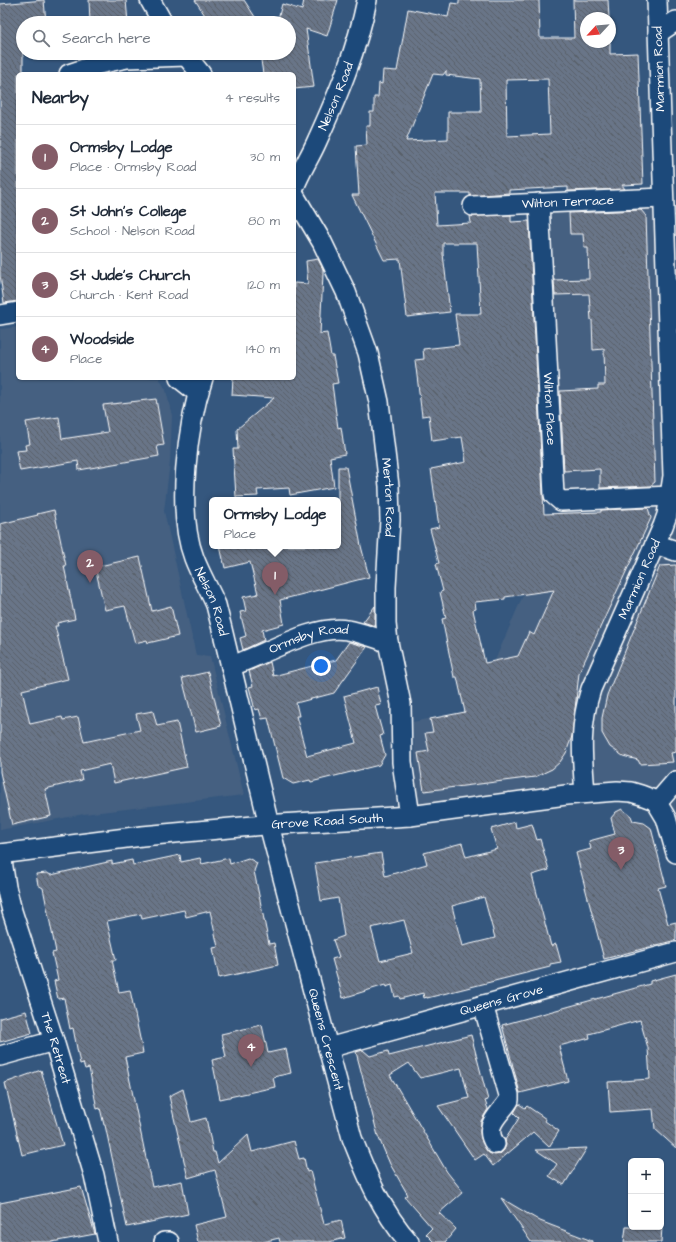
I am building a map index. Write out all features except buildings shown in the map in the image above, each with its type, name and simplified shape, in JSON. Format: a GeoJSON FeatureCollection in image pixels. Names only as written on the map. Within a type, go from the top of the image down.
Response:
{"type":"FeatureCollection","features":[{"type":"Feature","properties":{"kind":"street"},"geometry":{"type":"LineString","coordinates":[[150,0],[160,16]]}},
{"type":"Feature","properties":{"kind":"street","name":"Nelson Road"},"geometry":{"type":"LineString","coordinates":[[296,184],[322,132],[350,66],[363,21],[367,0]]}},
{"type":"Feature","properties":{"kind":"street","name":"Marmion Road"},"geometry":{"type":"LineString","coordinates":[[585,793],[582,739],[587,702],[591,689],[667,515],[673,476],[663,198],[669,163],[658,33],[657,0]]}},
{"type":"Feature","properties":{"kind":"street"},"geometry":{"type":"LineString","coordinates":[[658,33],[676,21]]}},
{"type":"Feature","properties":{"kind":"street"},"geometry":{"type":"LineString","coordinates":[[75,72],[99,64],[118,60]]}},
{"type":"Feature","properties":{"kind":"street"},"geometry":{"type":"LineString","coordinates":[[190,60],[200,72]]}},
{"type":"Feature","properties":{"kind":"street","name":"Merton Road"},"geometry":{"type":"LineString","coordinates":[[296,198],[322,242],[346,292],[368,353],[379,402],[390,507],[386,608],[388,642],[401,704],[402,762],[410,816]]}},
{"type":"Feature","properties":{"kind":"street","name":"Wilton Terrace"},"geometry":{"type":"LineString","coordinates":[[473,206],[663,198]]}},
{"type":"Feature","properties":{"kind":"street","name":"Wilton Place"},"geometry":{"type":"LineString","coordinates":[[539,203],[554,495],[561,501],[670,496]]}},
{"type":"Feature","properties":{"kind":"street"},"geometry":{"type":"LineString","coordinates":[[0,315],[16,312]]}},
{"type":"Feature","properties":{"kind":"street"},"geometry":{"type":"LineString","coordinates":[[185,380],[200,385]]}},
{"type":"Feature","properties":{"kind":"street","name":"Nelson Road"},"geometry":{"type":"LineString","coordinates":[[200,385],[189,440],[184,492],[187,534],[194,558],[216,606],[229,654],[268,825]]}},
{"type":"Feature","properties":{"kind":"street"},"geometry":{"type":"LineString","coordinates":[[655,544],[676,551]]}},
{"type":"Feature","properties":{"kind":"street","name":"Ormsby Road"},"geometry":{"type":"LineString","coordinates":[[231,666],[303,637],[324,631],[346,630],[388,642]]}},
{"type":"Feature","properties":{"kind":"street"},"geometry":{"type":"LineString","coordinates":[[676,781],[656,802],[666,818],[676,853]]}},
{"type":"Feature","properties":{"kind":"street","name":"Grove Road South"},"geometry":{"type":"LineString","coordinates":[[1,854],[142,836],[268,825],[410,816],[585,793],[617,791],[631,792],[656,802]]}},
{"type":"Feature","properties":{"kind":"street","name":"Queens Crescent"},"geometry":{"type":"LineString","coordinates":[[268,825],[352,1138],[372,1186],[400,1239]]}},
{"type":"Feature","properties":{"kind":"street","name":"The Retreat"},"geometry":{"type":"LineString","coordinates":[[1,854],[6,887],[12,911],[54,1041],[94,1175],[108,1242]]}},
{"type":"Feature","properties":{"kind":"street","name":"Queens Grove"},"geometry":{"type":"LineString","coordinates":[[328,1048],[676,952]]}},
{"type":"Feature","properties":{"kind":"street"},"geometry":{"type":"LineString","coordinates":[[483,1005],[510,1095],[509,1100],[493,1122],[490,1129],[490,1134],[495,1144]]}},
{"type":"Feature","properties":{"kind":"street"},"geometry":{"type":"LineString","coordinates":[[0,1056],[54,1041]]}},
{"type":"Feature","properties":{"kind":"street"},"geometry":{"type":"LineString","coordinates":[[164,1242],[169,1242]]}},
{"type":"Feature","properties":{"kind":"shaded area"},"geometry":{"type":"Polygon","coordinates":[[[676,206],[676,820],[675,817],[620,797],[418,820],[413,722],[501,704],[493,665],[562,505],[551,209],[676,206]]]}},
{"type":"Feature","properties":{"kind":"shaded area"},"geometry":{"type":"Polygon","coordinates":[[[16,327],[16,380],[160,380],[166,390],[172,416],[170,462],[164,511],[196,655],[210,656],[244,795],[84,814],[0,830],[0,329],[16,327]]]}},
{"type":"Feature","properties":{"kind":"place","name":"St John's College"},"geometry":{"type":"Point","coordinates":[90,583]}},
{"type":"Feature","properties":{"kind":"place","name":"Ormsby Lodge"},"geometry":{"type":"Point","coordinates":[275,595]}},
{"type":"Feature","properties":{"kind":"place","name":"St Jude's Church"},"geometry":{"type":"Point","coordinates":[621,870]}},
{"type":"Feature","properties":{"kind":"place","name":"Woodside"},"geometry":{"type":"Point","coordinates":[251,1067]}}]}
